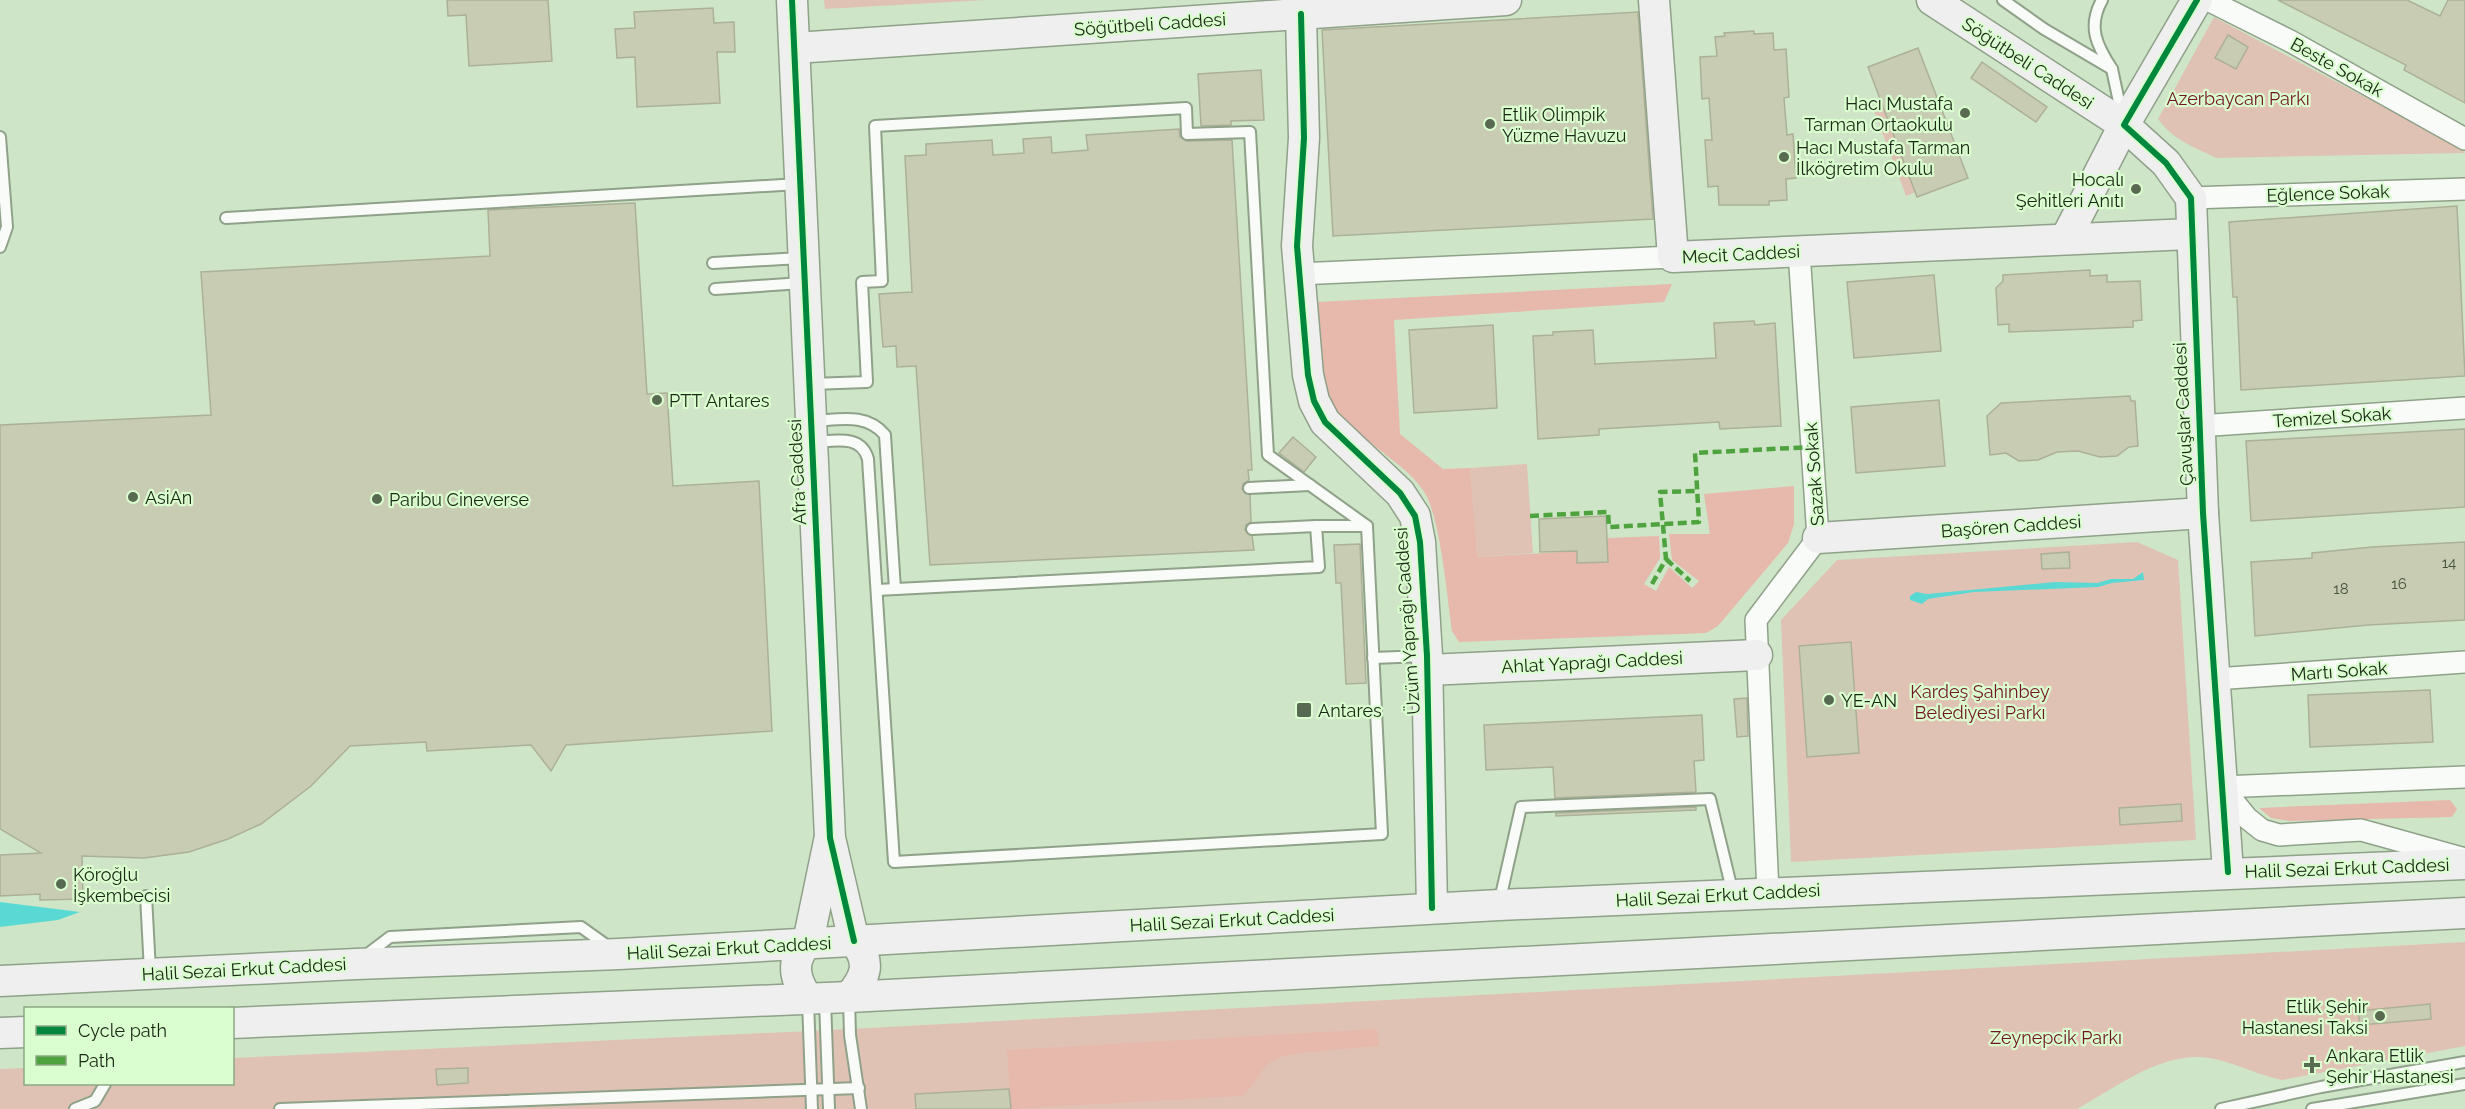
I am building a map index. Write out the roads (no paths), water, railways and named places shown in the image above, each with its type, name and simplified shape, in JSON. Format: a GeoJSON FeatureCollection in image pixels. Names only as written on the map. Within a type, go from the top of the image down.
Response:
{"type":"FeatureCollection","features":[{"type":"Feature","properties":{"kind":"street","name":"Afra Caddesi"},"geometry":{"type":"LineString","coordinates":[[792,0],[830,838],[854,941]]}},
{"type":"Feature","properties":{"kind":"street","name":"Söğütbeli Caddesi"},"geometry":{"type":"LineString","coordinates":[[795,48],[1301,14],[1457,1],[1506,0]]}},
{"type":"Feature","properties":{"kind":"street","name":"Mecit Caddesi"},"geometry":{"type":"LineString","coordinates":[[1654,0],[1673,257],[2190,234]]}},
{"type":"Feature","properties":{"kind":"street","name":"Söğütbeli Caddesi"},"geometry":{"type":"LineString","coordinates":[[1932,0],[2124,125]]}},
{"type":"Feature","properties":{"kind":"street"},"geometry":{"type":"LineString","coordinates":[[2066,238],[2124,125],[2198,0]]}},
{"type":"Feature","properties":{"kind":"street","name":"Beste Sokak"},"geometry":{"type":"LineString","coordinates":[[2208,0],[2290,41],[2465,139]]}},
{"type":"Feature","properties":{"kind":"street","name":"Üzüm Yaprağı Caddesi"},"geometry":{"type":"LineString","coordinates":[[1301,14],[1304,138],[1298,274],[1308,375],[1318,411],[1334,432],[1400,493],[1415,516],[1420,542],[1427,663],[1432,909]]}},
{"type":"Feature","properties":{"kind":"street"},"geometry":{"type":"LineString","coordinates":[[2124,125],[2166,163],[2191,198]]}},
{"type":"Feature","properties":{"kind":"street","name":"Eğlence Sokak"},"geometry":{"type":"LineString","coordinates":[[2191,198],[2465,189]]}},
{"type":"Feature","properties":{"kind":"street","name":"Çavuşlar Caddesi"},"geometry":{"type":"LineString","coordinates":[[2191,198],[2190,234],[2198,426],[2229,872]]}},
{"type":"Feature","properties":{"kind":"street","name":"Sazak Sokak"},"geometry":{"type":"LineString","coordinates":[[1768,892],[1756,620],[1818,538],[1799,251]]}},
{"type":"Feature","properties":{"kind":"street"},"geometry":{"type":"LineString","coordinates":[[1298,274],[1673,257]]}},
{"type":"Feature","properties":{"kind":"street","name":"Temizel Sokak"},"geometry":{"type":"LineString","coordinates":[[2198,426],[2465,408]]}},
{"type":"Feature","properties":{"kind":"street","name":"Başören Caddesi"},"geometry":{"type":"LineString","coordinates":[[1818,538],[2203,513]]}},
{"type":"Feature","properties":{"kind":"street","name":"Ahlat Yaprağı Caddesi"},"geometry":{"type":"LineString","coordinates":[[1427,663],[1757,655]]}},
{"type":"Feature","properties":{"kind":"street","name":"Martı Sokak"},"geometry":{"type":"LineString","coordinates":[[2214,679],[2465,662]]}},
{"type":"Feature","properties":{"kind":"street"},"geometry":{"type":"LineString","coordinates":[[2223,787],[2465,777]]}},
{"type":"Feature","properties":{"kind":"street"},"geometry":{"type":"LineString","coordinates":[[2223,787],[2247,818],[2262,830],[2279,835],[2361,830],[2465,859]]}},
{"type":"Feature","properties":{"kind":"street","name":"Afra Caddesi"},"geometry":{"type":"LineString","coordinates":[[808,942],[830,838]]}},
{"type":"Feature","properties":{"kind":"street","name":"Halil Sezai Erkut Caddesi"},"geometry":{"type":"LineString","coordinates":[[0,981],[619,954],[1768,892],[2465,864]]}},
{"type":"Feature","properties":{"kind":"street"},"geometry":{"type":"LineString","coordinates":[[234,1023],[827,998],[2465,913]]}},
{"type":"Feature","properties":{"kind":"street"},"geometry":{"type":"LineString","coordinates":[[827,998],[864,978],[866,968],[861,949],[854,941]]}},
{"type":"Feature","properties":{"kind":"street"},"geometry":{"type":"LineString","coordinates":[[808,942],[796,958],[797,984],[827,998]]}},
{"type":"Feature","properties":{"kind":"street"},"geometry":{"type":"LineString","coordinates":[[0,1033],[24,1032]]}},
{"type":"Feature","properties":{"kind":"lane"},"geometry":{"type":"LineString","coordinates":[[2003,0],[2044,29],[2112,69]]}},
{"type":"Feature","properties":{"kind":"lane"},"geometry":{"type":"LineString","coordinates":[[2102,0],[2093,28],[2097,44],[2112,69],[2124,125]]}},
{"type":"Feature","properties":{"kind":"lane"},"geometry":{"type":"LineString","coordinates":[[808,384],[867,382],[862,282],[882,281],[875,126],[1186,108],[1188,134],[1250,132],[1268,455],[1367,526]]}},
{"type":"Feature","properties":{"kind":"lane"},"geometry":{"type":"LineString","coordinates":[[0,137],[7,227],[0,247]]}},
{"type":"Feature","properties":{"kind":"lane"},"geometry":{"type":"LineString","coordinates":[[226,218],[801,184]]}},
{"type":"Feature","properties":{"kind":"lane"},"geometry":{"type":"LineString","coordinates":[[713,263],[804,270]]}},
{"type":"Feature","properties":{"kind":"lane"},"geometry":{"type":"LineString","coordinates":[[715,289],[804,270]]}},
{"type":"Feature","properties":{"kind":"lane"},"geometry":{"type":"LineString","coordinates":[[810,431],[863,419],[872,422],[885,435],[895,589]]}},
{"type":"Feature","properties":{"kind":"lane"},"geometry":{"type":"LineString","coordinates":[[810,431],[857,442],[866,452],[894,862],[1382,834],[1367,526]]}},
{"type":"Feature","properties":{"kind":"lane"},"geometry":{"type":"LineString","coordinates":[[1249,488],[1310,485]]}},
{"type":"Feature","properties":{"kind":"lane"},"geometry":{"type":"LineString","coordinates":[[877,590],[1319,567],[1317,526]]}},
{"type":"Feature","properties":{"kind":"lane"},"geometry":{"type":"LineString","coordinates":[[1252,529],[1367,526]]}},
{"type":"Feature","properties":{"kind":"lane"},"geometry":{"type":"LineString","coordinates":[[1373,658],[1427,663]]}},
{"type":"Feature","properties":{"kind":"lane"},"geometry":{"type":"LineString","coordinates":[[1499,905],[1521,807],[1710,799],[1733,894]]}},
{"type":"Feature","properties":{"kind":"lane"},"geometry":{"type":"LineString","coordinates":[[146,896],[150,974]]}},
{"type":"Feature","properties":{"kind":"lane"},"geometry":{"type":"LineString","coordinates":[[827,998],[850,1035],[861,1109]]}},
{"type":"Feature","properties":{"kind":"lane"},"geometry":{"type":"LineString","coordinates":[[827,998],[829,1109]]}},
{"type":"Feature","properties":{"kind":"lane"},"geometry":{"type":"LineString","coordinates":[[812,1109],[811,1091],[827,998]]}},
{"type":"Feature","properties":{"kind":"lane"},"geometry":{"type":"LineString","coordinates":[[2214,1109],[2321,1087],[2465,1062]]}},
{"type":"Feature","properties":{"kind":"lane"},"geometry":{"type":"LineString","coordinates":[[2312,1109],[2465,1084]]}},
{"type":"Feature","properties":{"kind":"lane"},"geometry":{"type":"LineString","coordinates":[[75,1109],[95,1101],[104,1085]]}},
{"type":"Feature","properties":{"kind":"lane"},"geometry":{"type":"LineString","coordinates":[[280,1109],[859,1088]]}},
{"type":"Feature","properties":{"kind":"water"},"geometry":{"type":"Polygon","coordinates":[[[2143,572],[2144,580],[2112,583],[2098,587],[1974,592],[1928,599],[1922,604],[1910,600],[1910,596],[1916,592],[1927,594],[2055,582],[2097,583],[2111,579],[2133,579],[2143,572]]]}},
{"type":"Feature","properties":{"kind":"water"},"geometry":{"type":"Polygon","coordinates":[[[0,902],[80,912],[58,920],[0,927],[0,902]]]}},
{"type":"Feature","properties":{"kind":"place","name":"Hacı Mustafa Tarman Ortaokulu"},"geometry":{"type":"Point","coordinates":[1965,113]}},
{"type":"Feature","properties":{"kind":"place","name":"Etlik Olimpik Yüzme Havuzu"},"geometry":{"type":"Point","coordinates":[1490,124]}},
{"type":"Feature","properties":{"kind":"place","name":"Hacı Mustafa Tarman İlköğretim Okulu"},"geometry":{"type":"Point","coordinates":[1784,157]}},
{"type":"Feature","properties":{"kind":"place","name":"Hocalı Şehitleri Anıtı"},"geometry":{"type":"Point","coordinates":[2136,189]}},
{"type":"Feature","properties":{"kind":"place","name":"PTT Antares"},"geometry":{"type":"Point","coordinates":[657,400]}},
{"type":"Feature","properties":{"kind":"place","name":"AsiAn"},"geometry":{"type":"Point","coordinates":[133,497]}},
{"type":"Feature","properties":{"kind":"place","name":"Paribu Cineverse"},"geometry":{"type":"Point","coordinates":[377,499]}},
{"type":"Feature","properties":{"kind":"place","name":"YE-AN"},"geometry":{"type":"Point","coordinates":[1829,700]}},
{"type":"Feature","properties":{"kind":"place","name":"Antares"},"geometry":{"type":"Point","coordinates":[1304,710]}},
{"type":"Feature","properties":{"kind":"place","name":"Köroğlu İşkembecisi"},"geometry":{"type":"Point","coordinates":[61,884]}},
{"type":"Feature","properties":{"kind":"place","name":"Etlik Şehir Hastanesi Taksi"},"geometry":{"type":"Point","coordinates":[2380,1016]}},
{"type":"Feature","properties":{"kind":"place","name":"Ankara Etlik Şehir Hastanesi"},"geometry":{"type":"Point","coordinates":[2312,1065]}},
{"type":"Feature","properties":{"kind":"park label","name":"Azerbaycan Parkı"},"geometry":{"type":"Point","coordinates":[2238,98]}},
{"type":"Feature","properties":{"kind":"park label","name":"Kardeş Şahinbey Belediyesi Parkı"},"geometry":{"type":"Point","coordinates":[1980,701]}},
{"type":"Feature","properties":{"kind":"park label","name":"Zeynepcik Parkı"},"geometry":{"type":"Point","coordinates":[2056,1037]}}]}
